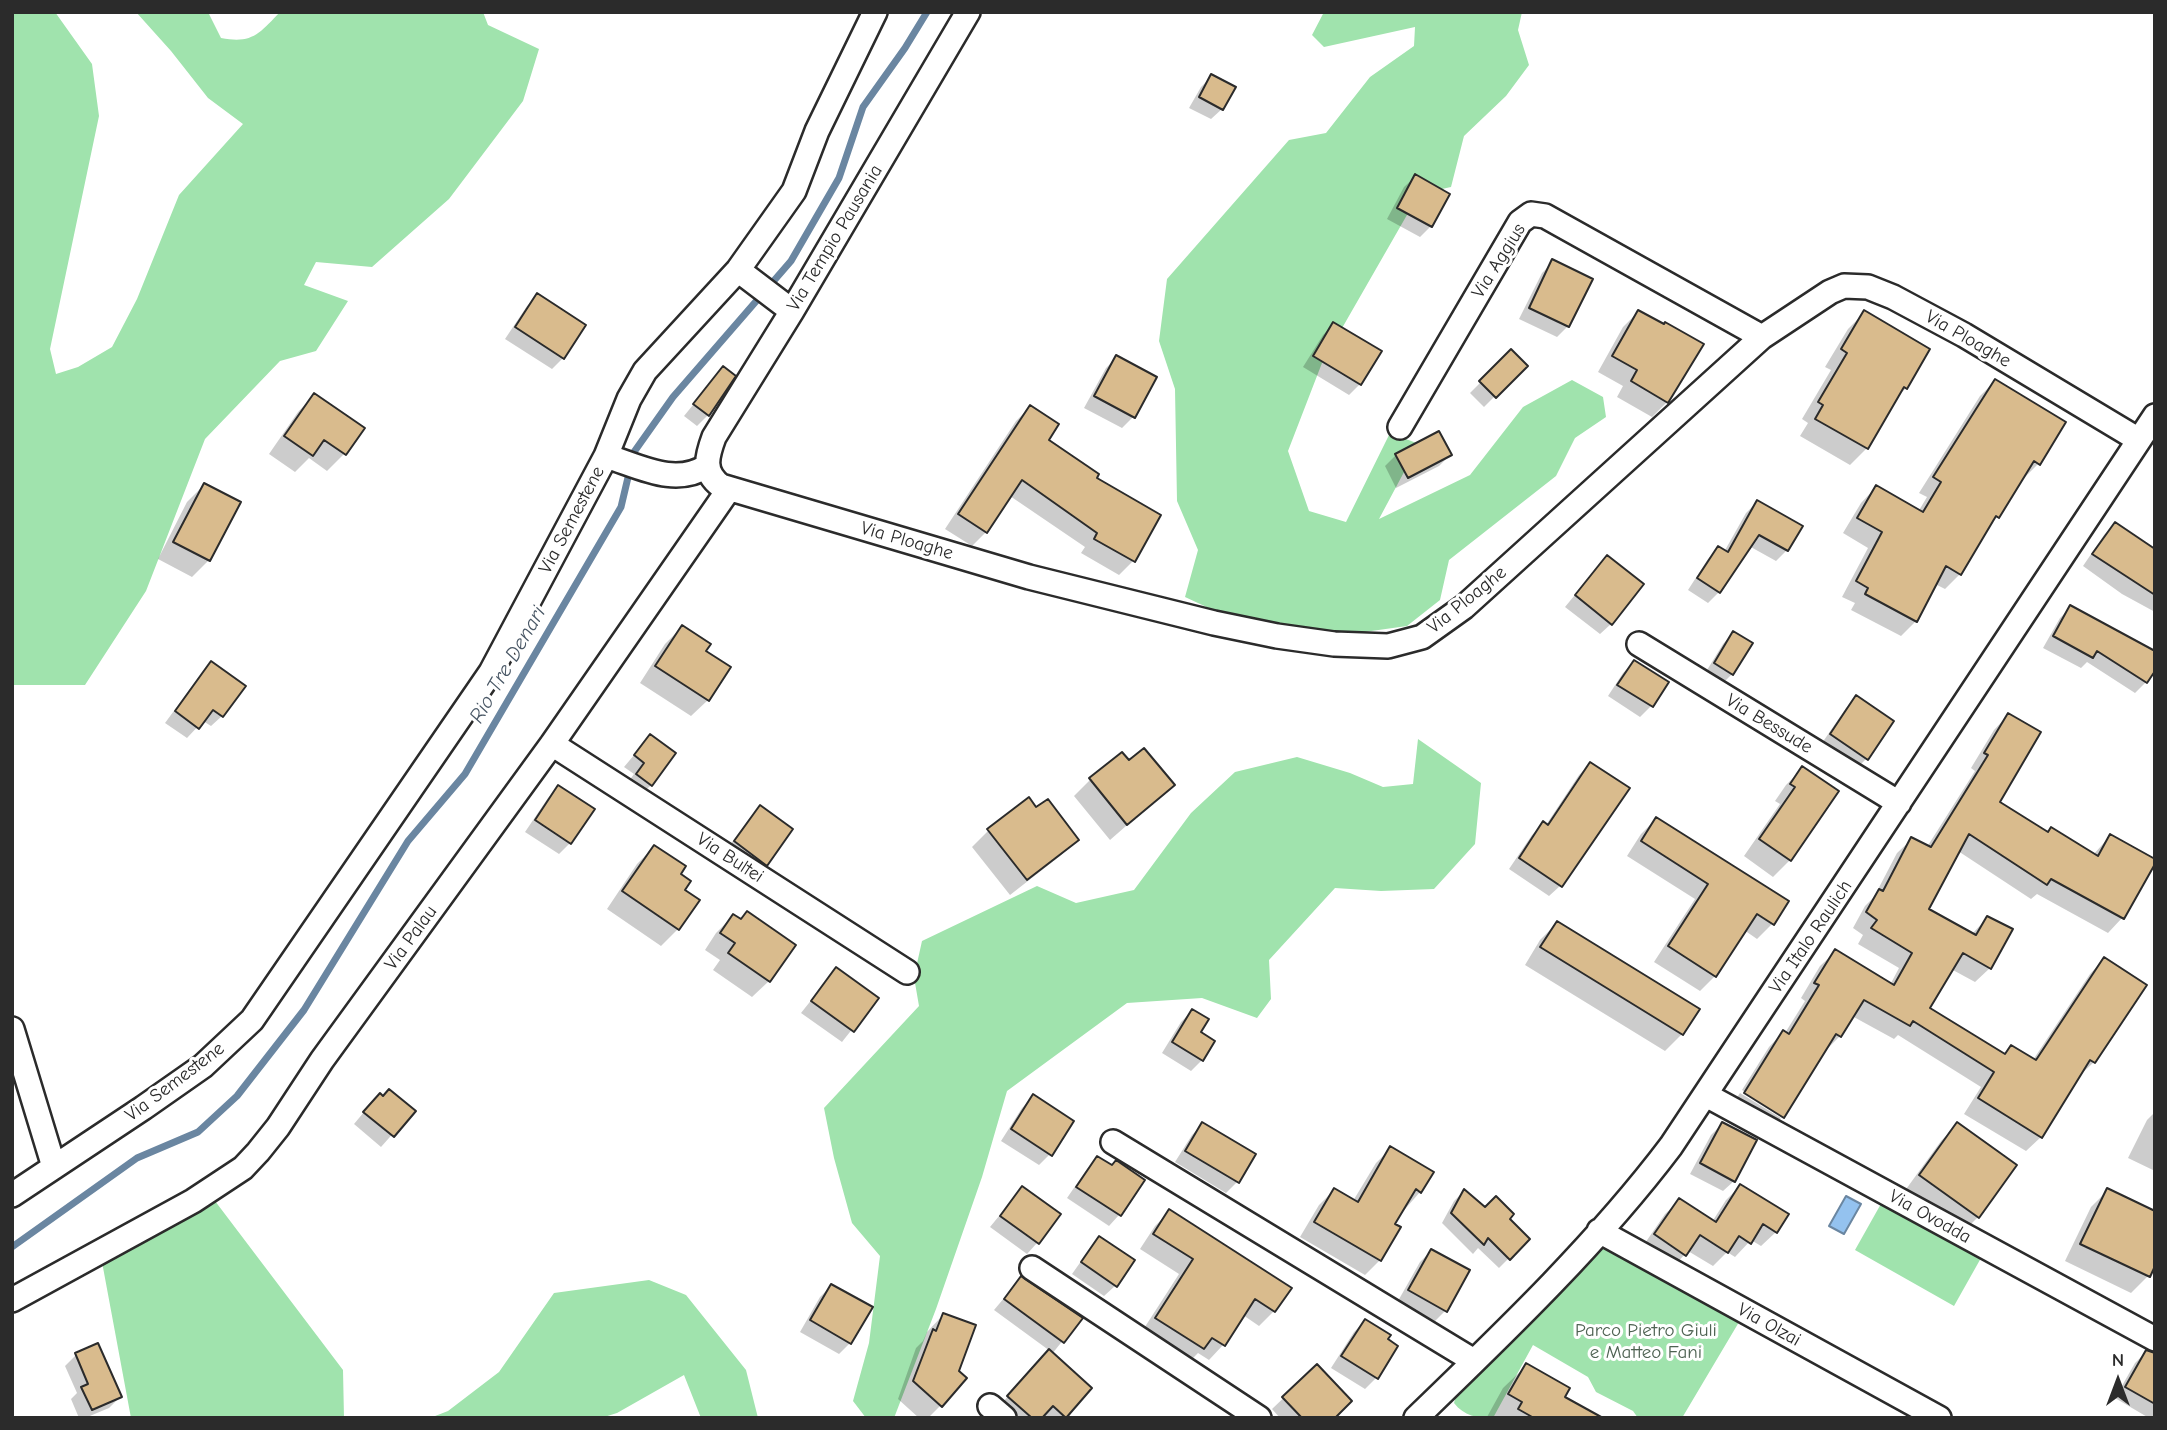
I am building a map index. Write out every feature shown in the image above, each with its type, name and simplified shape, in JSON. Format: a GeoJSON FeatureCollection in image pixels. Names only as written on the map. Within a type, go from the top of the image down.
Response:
{"type":"FeatureCollection","features":[{"type":"Feature","properties":{"kind":"street","name":"Via Semestene"},"geometry":{"type":"LineString","coordinates":[[12,1195],[203,1066],[252,1020],[491,672],[606,456],[629,399],[645,371],[738,270],[794,191],[817,131],[876,12]]}},
{"type":"Feature","properties":{"kind":"street","name":"Via Tempio Pausania"},"geometry":{"type":"LineString","coordinates":[[707,466],[714,437],[792,311],[968,12]]}},
{"type":"Feature","properties":{"kind":"street","name":"Via Aggius"},"geometry":{"type":"LineString","coordinates":[[1401,427],[1520,222],[1531,214],[1545,216],[1762,337]]}},
{"type":"Feature","properties":{"kind":"street"},"geometry":{"type":"LineString","coordinates":[[738,270],[792,311]]}},
{"type":"Feature","properties":{"kind":"street","name":"Via Ploaghe"},"geometry":{"type":"LineString","coordinates":[[707,466],[716,482],[729,489],[1029,577],[1150,608],[1277,636],[1334,644],[1388,646],[1422,637],[1464,607],[1762,337],[1839,288],[1850,285],[1868,287],[1894,297],[1964,335],[2139,440]]}},
{"type":"Feature","properties":{"kind":"street","name":"Via Italo Raulich"},"geometry":{"type":"LineString","coordinates":[[1424,1415],[1599,1231],[1651,1172],[1706,1095],[2155,416]]}},
{"type":"Feature","properties":{"kind":"street"},"geometry":{"type":"LineString","coordinates":[[606,456],[669,476],[690,475],[707,466]]}},
{"type":"Feature","properties":{"kind":"street","name":"Via Palau"},"geometry":{"type":"LineString","coordinates":[[12,1300],[193,1201],[251,1160],[278,1127],[322,1060],[552,744],[729,489]]}},
{"type":"Feature","properties":{"kind":"street","name":"Via Bessude"},"geometry":{"type":"LineString","coordinates":[[1639,644],[1899,803]]}},
{"type":"Feature","properties":{"kind":"street","name":"Via Bultei"},"geometry":{"type":"LineString","coordinates":[[552,744],[907,972]]}},
{"type":"Feature","properties":{"kind":"street"},"geometry":{"type":"LineString","coordinates":[[12,1029],[54,1167]]}},
{"type":"Feature","properties":{"kind":"street","name":"Via Ovodda"},"geometry":{"type":"LineString","coordinates":[[1706,1095],[2155,1339]]}},
{"type":"Feature","properties":{"kind":"street"},"geometry":{"type":"LineString","coordinates":[[1113,1142],[1475,1361]]}},
{"type":"Feature","properties":{"kind":"street","name":"Via Olzai"},"geometry":{"type":"LineString","coordinates":[[1599,1231],[1939,1418]]}},
{"type":"Feature","properties":{"kind":"street"},"geometry":{"type":"LineString","coordinates":[[1032,1268],[1259,1418]]}},
{"type":"Feature","properties":{"kind":"green space"},"geometry":{"type":"Polygon","coordinates":[[[12,12],[55,12],[92,64],[99,116],[50,349],[56,374],[78,367],[112,347],[137,299],[179,195],[243,124],[208,98],[136,12],[208,12],[221,38],[240,40],[254,36],[280,12],[483,12],[488,25],[539,49],[523,101],[449,199],[372,267],[316,262],[304,285],[348,301],[316,351],[280,361],[205,439],[146,591],[85,685],[12,685],[12,12]]]}},
{"type":"Feature","properties":{"kind":"green space"},"geometry":{"type":"Polygon","coordinates":[[[1324,12],[1522,12],[1518,30],[1529,65],[1506,96],[1464,136],[1451,187],[1419,194],[1322,363],[1288,451],[1309,511],[1346,522],[1390,433],[1419,444],[1379,519],[1470,475],[1523,407],[1572,380],[1603,397],[1606,417],[1575,438],[1556,476],[1449,560],[1440,600],[1407,626],[1350,634],[1226,616],[1185,597],[1198,550],[1177,501],[1175,389],[1159,341],[1167,279],[1289,140],[1326,133],[1370,77],[1414,46],[1415,27],[1324,47],[1312,35],[1324,12]]]}},
{"type":"Feature","properties":{"kind":"green space"},"geometry":{"type":"Polygon","coordinates":[[[1418,739],[1481,783],[1475,844],[1434,889],[1381,891],[1335,888],[1269,960],[1271,999],[1257,1018],[1202,998],[1127,1003],[1007,1091],[982,1177],[894,1418],[866,1418],[853,1401],[869,1343],[880,1256],[852,1223],[834,1158],[824,1108],[919,1006],[914,977],[922,941],[1037,886],[1076,903],[1134,890],[1191,813],[1235,772],[1297,757],[1350,773],[1383,787],[1413,784],[1418,739]]]}},
{"type":"Feature","properties":{"kind":"green space"},"geometry":{"type":"Polygon","coordinates":[[[212,1197],[343,1370],[344,1418],[131,1418],[102,1262],[212,1197]]]}},
{"type":"Feature","properties":{"kind":"green space"},"geometry":{"type":"Polygon","coordinates":[[[1882,1202],[1981,1258],[1954,1306],[1855,1250],[1882,1202]]]}},
{"type":"Feature","properties":{"kind":"green space","name":"Parco Pietro Giuli e Matteo Fani"},"geometry":{"type":"Polygon","coordinates":[[[1603,1240],[1742,1317],[1682,1418],[1638,1418],[1633,1411],[1596,1392],[1588,1377],[1533,1345],[1493,1418],[1462,1411],[1454,1403],[1457,1393],[1603,1240]]]}},
{"type":"Feature","properties":{"kind":"green space"},"geometry":{"type":"Polygon","coordinates":[[[649,1280],[686,1295],[746,1370],[758,1418],[701,1418],[684,1375],[617,1413],[601,1418],[430,1418],[448,1411],[499,1372],[554,1293],[649,1280]]]}},
{"type":"Feature","properties":{"kind":"water"},"geometry":{"type":"Polygon","coordinates":[[[1846,1196],[1861,1204],[1844,1234],[1829,1226],[1846,1196]]]}},
{"type":"Feature","properties":{"kind":"building"},"geometry":{"type":"Polygon","coordinates":[[[1211,74],[1236,87],[1223,110],[1199,97],[1211,74]]]}},
{"type":"Feature","properties":{"kind":"building"},"geometry":{"type":"Polygon","coordinates":[[[1415,174],[1450,194],[1432,227],[1397,208],[1415,174]]]}},
{"type":"Feature","properties":{"kind":"building"},"geometry":{"type":"Polygon","coordinates":[[[1552,259],[1593,279],[1569,327],[1529,308],[1552,259]]]}},
{"type":"Feature","properties":{"kind":"building"},"geometry":{"type":"Polygon","coordinates":[[[537,293],[586,325],[564,359],[515,327],[537,293]]]}},
{"type":"Feature","properties":{"kind":"building"},"geometry":{"type":"Polygon","coordinates":[[[1638,310],[1704,344],[1668,403],[1631,381],[1637,370],[1612,356],[1638,310]]]}},
{"type":"Feature","properties":{"kind":"building"},"geometry":{"type":"Polygon","coordinates":[[[1864,310],[1930,349],[1868,449],[1815,419],[1823,405],[1818,402],[1847,353],[1841,349],[1864,310]]]}},
{"type":"Feature","properties":{"kind":"building"},"geometry":{"type":"Polygon","coordinates":[[[1333,322],[1382,351],[1361,385],[1313,356],[1333,322]]]}},
{"type":"Feature","properties":{"kind":"building"},"geometry":{"type":"Polygon","coordinates":[[[1511,349],[1528,366],[1496,398],[1479,381],[1511,349]]]}},
{"type":"Feature","properties":{"kind":"building"},"geometry":{"type":"Polygon","coordinates":[[[1116,355],[1157,377],[1135,418],[1094,396],[1116,355]]]}},
{"type":"Feature","properties":{"kind":"building"},"geometry":{"type":"Polygon","coordinates":[[[723,366],[736,376],[709,416],[693,404],[723,366]]]}},
{"type":"Feature","properties":{"kind":"building"},"geometry":{"type":"Polygon","coordinates":[[[1995,379],[2066,422],[2040,465],[2034,461],[1999,518],[1996,516],[1961,575],[1946,566],[1917,622],[1865,594],[1868,588],[1856,581],[1882,532],[1857,518],[1876,485],[1923,512],[1941,482],[1933,477],[1995,379]]]}},
{"type":"Feature","properties":{"kind":"building"},"geometry":{"type":"Polygon","coordinates":[[[314,393],[365,428],[346,455],[324,440],[313,456],[284,436],[314,393]]]}},
{"type":"Feature","properties":{"kind":"building"},"geometry":{"type":"Polygon","coordinates":[[[1030,405],[1059,424],[1049,440],[1099,474],[1097,478],[1161,515],[1135,562],[1094,539],[1097,533],[1022,480],[987,533],[958,514],[1030,405]]]}},
{"type":"Feature","properties":{"kind":"building"},"geometry":{"type":"Polygon","coordinates":[[[1439,431],[1452,455],[1408,478],[1395,454],[1439,431]]]}},
{"type":"Feature","properties":{"kind":"building"},"geometry":{"type":"Polygon","coordinates":[[[204,483],[241,502],[210,561],[173,542],[204,483]]]}},
{"type":"Feature","properties":{"kind":"building"},"geometry":{"type":"Polygon","coordinates":[[[1757,500],[1803,526],[1788,551],[1759,535],[1720,593],[1697,578],[1718,546],[1728,552],[1757,500]]]}},
{"type":"Feature","properties":{"kind":"building"},"geometry":{"type":"Polygon","coordinates":[[[2115,522],[2155,549],[2155,595],[2092,554],[2115,522]]]}},
{"type":"Feature","properties":{"kind":"building"},"geometry":{"type":"Polygon","coordinates":[[[1607,555],[1644,584],[1612,625],[1575,595],[1607,555]]]}},
{"type":"Feature","properties":{"kind":"building"},"geometry":{"type":"Polygon","coordinates":[[[2070,605],[2155,651],[2155,671],[2147,683],[2097,651],[2093,658],[2053,636],[2070,605]]]}},
{"type":"Feature","properties":{"kind":"building"},"geometry":{"type":"Polygon","coordinates":[[[682,625],[711,644],[706,651],[731,667],[709,701],[655,666],[682,625]]]}},
{"type":"Feature","properties":{"kind":"building"},"geometry":{"type":"Polygon","coordinates":[[[1733,631],[1753,643],[1733,675],[1714,663],[1733,631]]]}},
{"type":"Feature","properties":{"kind":"building"},"geometry":{"type":"Polygon","coordinates":[[[1634,660],[1669,682],[1653,707],[1617,685],[1634,660]]]}},
{"type":"Feature","properties":{"kind":"building"},"geometry":{"type":"Polygon","coordinates":[[[211,661],[246,686],[223,717],[213,710],[199,729],[175,711],[211,661]]]}},
{"type":"Feature","properties":{"kind":"building"},"geometry":{"type":"Polygon","coordinates":[[[1856,695],[1894,721],[1868,760],[1830,734],[1856,695]]]}},
{"type":"Feature","properties":{"kind":"building"},"geometry":{"type":"Polygon","coordinates":[[[2008,713],[2041,732],[2000,802],[2048,832],[2051,827],[2098,856],[2110,834],[2155,859],[2155,864],[2124,919],[2051,879],[2047,885],[1969,834],[1929,909],[1976,935],[1987,916],[2013,929],[1991,969],[1963,953],[1930,1008],[2005,1054],[2011,1045],[2036,1060],[2104,957],[2147,985],[2095,1063],[2090,1060],[2042,1138],[1978,1098],[1994,1072],[1913,1021],[1910,1026],[1864,1000],[1841,1037],[1836,1034],[1784,1118],[1744,1093],[1783,1030],[1789,1034],[1819,985],[1814,983],[1835,949],[1894,985],[1912,953],[1871,928],[1877,920],[1866,912],[1879,889],[1883,891],[1911,837],[1931,847],[1988,755],[1984,753],[2008,713]]]}},
{"type":"Feature","properties":{"kind":"building"},"geometry":{"type":"Polygon","coordinates":[[[650,734],[676,753],[652,786],[636,774],[644,763],[634,755],[650,734]]]}},
{"type":"Feature","properties":{"kind":"building"},"geometry":{"type":"Polygon","coordinates":[[[1144,748],[1175,785],[1127,825],[1089,778],[1122,752],[1129,760],[1144,748]]]}},
{"type":"Feature","properties":{"kind":"building"},"geometry":{"type":"Polygon","coordinates":[[[1590,762],[1630,788],[1562,887],[1519,858],[1543,821],[1548,825],[1590,762]]]}},
{"type":"Feature","properties":{"kind":"building"},"geometry":{"type":"Polygon","coordinates":[[[1802,766],[1839,791],[1791,861],[1759,839],[1795,787],[1790,784],[1802,766]]]}},
{"type":"Feature","properties":{"kind":"building"},"geometry":{"type":"Polygon","coordinates":[[[558,785],[595,809],[571,844],[535,820],[558,785]]]}},
{"type":"Feature","properties":{"kind":"building"},"geometry":{"type":"Polygon","coordinates":[[[1029,797],[1036,807],[1048,799],[1079,840],[1027,880],[987,829],[1029,797]]]}},
{"type":"Feature","properties":{"kind":"building"},"geometry":{"type":"Polygon","coordinates":[[[760,805],[793,829],[767,866],[734,841],[760,805]]]}},
{"type":"Feature","properties":{"kind":"building"},"geometry":{"type":"Polygon","coordinates":[[[1656,817],[1789,901],[1774,925],[1757,914],[1716,977],[1668,946],[1708,884],[1641,841],[1656,817]]]}},
{"type":"Feature","properties":{"kind":"building"},"geometry":{"type":"Polygon","coordinates":[[[654,845],[686,866],[681,874],[691,881],[685,890],[700,900],[679,930],[622,891],[654,845]]]}},
{"type":"Feature","properties":{"kind":"building"},"geometry":{"type":"Polygon","coordinates":[[[747,911],[796,945],[770,982],[728,953],[735,943],[720,933],[733,914],[741,919],[747,911]]]}},
{"type":"Feature","properties":{"kind":"building"},"geometry":{"type":"Polygon","coordinates":[[[1557,921],[1700,1009],[1683,1035],[1540,947],[1557,921]]]}},
{"type":"Feature","properties":{"kind":"building"},"geometry":{"type":"Polygon","coordinates":[[[836,967],[879,998],[854,1032],[811,1001],[836,967]]]}},
{"type":"Feature","properties":{"kind":"building"},"geometry":{"type":"Polygon","coordinates":[[[1192,1009],[1209,1019],[1201,1032],[1215,1041],[1203,1061],[1172,1042],[1192,1009]]]}},
{"type":"Feature","properties":{"kind":"building"},"geometry":{"type":"Polygon","coordinates":[[[389,1089],[416,1111],[394,1137],[363,1112],[380,1093],[383,1096],[389,1089]]]}},
{"type":"Feature","properties":{"kind":"building"},"geometry":{"type":"Polygon","coordinates":[[[1033,1094],[1074,1121],[1052,1156],[1011,1129],[1033,1094]]]}},
{"type":"Feature","properties":{"kind":"building"},"geometry":{"type":"Polygon","coordinates":[[[1202,1122],[1256,1154],[1239,1183],[1185,1151],[1202,1122]]]}},
{"type":"Feature","properties":{"kind":"building"},"geometry":{"type":"Polygon","coordinates":[[[1722,1122],[1757,1140],[1735,1182],[1700,1163],[1722,1122]]]}},
{"type":"Feature","properties":{"kind":"building"},"geometry":{"type":"Polygon","coordinates":[[[1957,1122],[2017,1165],[1979,1218],[1919,1175],[1957,1122]]]}},
{"type":"Feature","properties":{"kind":"building"},"geometry":{"type":"Polygon","coordinates":[[[1390,1146],[1434,1172],[1421,1193],[1416,1189],[1395,1224],[1401,1227],[1381,1261],[1314,1222],[1334,1188],[1358,1202],[1390,1146]]]}},
{"type":"Feature","properties":{"kind":"building"},"geometry":{"type":"Polygon","coordinates":[[[1097,1156],[1112,1165],[1116,1160],[1145,1180],[1121,1216],[1076,1187],[1097,1156]]]}},
{"type":"Feature","properties":{"kind":"building"},"geometry":{"type":"Polygon","coordinates":[[[1740,1184],[1789,1214],[1777,1233],[1763,1224],[1751,1244],[1739,1236],[1728,1253],[1700,1235],[1686,1256],[1654,1234],[1679,1198],[1716,1222],[1740,1184]]]}},
{"type":"Feature","properties":{"kind":"building"},"geometry":{"type":"Polygon","coordinates":[[[1022,1186],[1061,1214],[1039,1244],[1000,1216],[1022,1186]]]}},
{"type":"Feature","properties":{"kind":"building"},"geometry":{"type":"Polygon","coordinates":[[[2107,1188],[2155,1211],[2155,1266],[2150,1277],[2080,1244],[2107,1188]]]}},
{"type":"Feature","properties":{"kind":"building"},"geometry":{"type":"Polygon","coordinates":[[[1464,1189],[1485,1207],[1496,1196],[1514,1214],[1510,1219],[1530,1239],[1510,1260],[1488,1238],[1484,1245],[1451,1213],[1464,1189]]]}},
{"type":"Feature","properties":{"kind":"building"},"geometry":{"type":"Polygon","coordinates":[[[1169,1209],[1292,1288],[1275,1312],[1255,1299],[1225,1346],[1212,1338],[1204,1349],[1155,1318],[1193,1259],[1153,1234],[1169,1209]]]}},
{"type":"Feature","properties":{"kind":"building"},"geometry":{"type":"Polygon","coordinates":[[[1099,1236],[1135,1260],[1117,1287],[1081,1262],[1099,1236]]]}},
{"type":"Feature","properties":{"kind":"building"},"geometry":{"type":"Polygon","coordinates":[[[1431,1249],[1470,1270],[1447,1312],[1408,1290],[1431,1249]]]}},
{"type":"Feature","properties":{"kind":"building"},"geometry":{"type":"Polygon","coordinates":[[[1021,1276],[1083,1318],[1064,1343],[1004,1299],[1021,1276]]]}},
{"type":"Feature","properties":{"kind":"building"},"geometry":{"type":"Polygon","coordinates":[[[831,1284],[873,1307],[851,1344],[810,1320],[831,1284]]]}},
{"type":"Feature","properties":{"kind":"building"},"geometry":{"type":"Polygon","coordinates":[[[943,1313],[976,1325],[959,1371],[967,1378],[942,1407],[913,1381],[933,1329],[936,1331],[943,1313]]]}},
{"type":"Feature","properties":{"kind":"building"},"geometry":{"type":"Polygon","coordinates":[[[1365,1319],[1391,1335],[1388,1339],[1398,1346],[1378,1379],[1341,1356],[1365,1319]]]}},
{"type":"Feature","properties":{"kind":"building"},"geometry":{"type":"Polygon","coordinates":[[[98,1343],[122,1397],[92,1410],[81,1387],[88,1384],[75,1353],[98,1343]]]}},
{"type":"Feature","properties":{"kind":"building"},"geometry":{"type":"Polygon","coordinates":[[[1049,1349],[1092,1388],[1066,1418],[1053,1406],[1042,1418],[1032,1418],[1007,1396],[1049,1349]]]}},
{"type":"Feature","properties":{"kind":"building"},"geometry":{"type":"Polygon","coordinates":[[[2146,1350],[2155,1353],[2155,1404],[2125,1387],[2146,1350]]]}},
{"type":"Feature","properties":{"kind":"building"},"geometry":{"type":"Polygon","coordinates":[[[1526,1363],[1570,1388],[1565,1397],[1603,1418],[1534,1418],[1518,1409],[1522,1402],[1508,1394],[1526,1363]]]}},
{"type":"Feature","properties":{"kind":"building"},"geometry":{"type":"Polygon","coordinates":[[[1317,1364],[1352,1401],[1335,1418],[1302,1418],[1282,1397],[1317,1364]]]}},
{"type":"Feature","properties":{"kind":"waterway","name":"Rio Tre Denari"},"geometry":{"type":"LineString","coordinates":[[12,1247],[137,1158],[198,1132],[237,1096],[304,1010],[408,841],[465,774],[621,507],[634,452],[673,397],[791,261],[839,178],[863,107],[927,12]]}}]}
